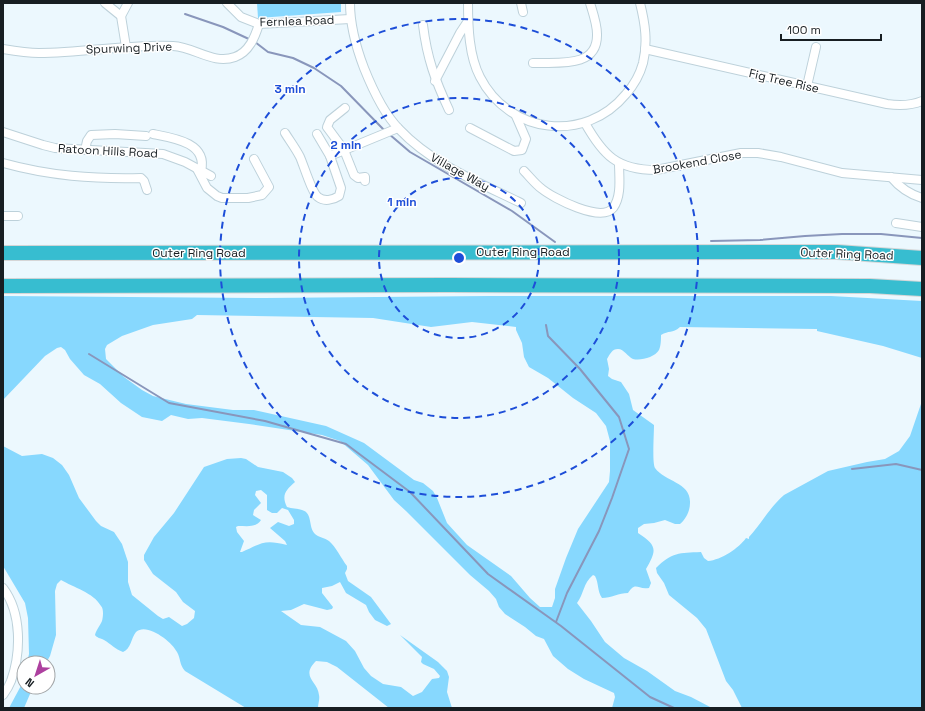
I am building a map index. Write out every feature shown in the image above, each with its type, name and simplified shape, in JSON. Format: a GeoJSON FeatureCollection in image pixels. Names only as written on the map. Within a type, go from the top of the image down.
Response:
{"type":"FeatureCollection","features":[{"type":"Feature","properties":{"kind":"highway","name":"Outer Ring Road"},"geometry":{"type":"LineString","coordinates":[[3,253],[837,252],[922,258]]}},
{"type":"Feature","properties":{"kind":"highway"},"geometry":{"type":"LineString","coordinates":[[3,286],[870,286],[922,289]]}},
{"type":"Feature","properties":{"kind":"street"},"geometry":{"type":"LineString","coordinates":[[105,3],[121,16]]}},
{"type":"Feature","properties":{"kind":"street"},"geometry":{"type":"LineString","coordinates":[[126,47],[121,16],[128,3]]}},
{"type":"Feature","properties":{"kind":"street","name":"Fernlea Road"},"geometry":{"type":"LineString","coordinates":[[227,3],[241,17],[259,24],[350,19]]}},
{"type":"Feature","properties":{"kind":"street","name":"Village Way"},"geometry":{"type":"LineString","coordinates":[[350,3],[350,19],[357,49],[368,78],[378,99],[398,128],[414,144],[433,158],[461,174],[521,203]]}},
{"type":"Feature","properties":{"kind":"street"},"geometry":{"type":"LineString","coordinates":[[468,3],[468,21],[473,57],[479,76],[487,89],[506,110],[516,116],[539,124],[553,126],[566,126],[585,123],[598,118],[621,101],[630,89],[638,77],[643,64],[645,49],[646,34],[640,3]]}},
{"type":"Feature","properties":{"kind":"street"},"geometry":{"type":"LineString","coordinates":[[521,3],[523,12]]}},
{"type":"Feature","properties":{"kind":"street"},"geometry":{"type":"LineString","coordinates":[[533,63],[579,61],[587,58],[594,50],[597,42],[597,32],[590,3]]}},
{"type":"Feature","properties":{"kind":"street"},"geometry":{"type":"LineString","coordinates":[[435,81],[460,33],[468,21]]}},
{"type":"Feature","properties":{"kind":"street","name":"Spurwing Drive"},"geometry":{"type":"LineString","coordinates":[[3,48],[39,53],[126,47],[177,46],[219,60],[236,57],[243,53],[253,41],[259,24]]}},
{"type":"Feature","properties":{"kind":"street"},"geometry":{"type":"LineString","coordinates":[[423,25],[425,46],[435,81],[449,110]]}},
{"type":"Feature","properties":{"kind":"street"},"geometry":{"type":"LineString","coordinates":[[807,86],[816,47]]}},
{"type":"Feature","properties":{"kind":"street","name":"Fig Tree Rise"},"geometry":{"type":"LineString","coordinates":[[645,49],[900,106],[913,105],[922,101]]}},
{"type":"Feature","properties":{"kind":"street"},"geometry":{"type":"LineString","coordinates":[[345,108],[330,120],[327,127],[344,150],[354,175],[358,178],[365,177],[365,180]]}},
{"type":"Feature","properties":{"kind":"street"},"geometry":{"type":"LineString","coordinates":[[470,128],[514,151],[522,150],[526,139],[516,116]]}},
{"type":"Feature","properties":{"kind":"street","name":"Brookend Close"},"geometry":{"type":"LineString","coordinates":[[585,123],[600,147],[609,156],[630,168],[656,170],[741,153],[758,153],[781,157],[842,173],[922,180]]}},
{"type":"Feature","properties":{"kind":"street"},"geometry":{"type":"LineString","coordinates":[[330,156],[398,128]]}},
{"type":"Feature","properties":{"kind":"street","name":"Ratoon Hills Road"},"geometry":{"type":"LineString","coordinates":[[3,132],[56,148],[163,154],[185,162],[211,176]]}},
{"type":"Feature","properties":{"kind":"street"},"geometry":{"type":"LineString","coordinates":[[285,133],[308,174],[313,192],[321,199],[327,200],[338,196],[342,188],[330,156],[317,134]]}},
{"type":"Feature","properties":{"kind":"street"},"geometry":{"type":"LineString","coordinates":[[85,150],[87,141],[91,135],[150,135],[174,138],[187,143],[196,150],[202,160],[199,170],[207,188],[217,196],[230,198],[248,198],[262,195],[270,187],[254,159]]}},
{"type":"Feature","properties":{"kind":"street"},"geometry":{"type":"LineString","coordinates":[[3,163],[30,171],[57,175],[101,179],[141,178],[144,181],[146,190]]}},
{"type":"Feature","properties":{"kind":"street"},"geometry":{"type":"LineString","coordinates":[[524,171],[540,188],[551,196],[585,210],[603,214],[609,212],[617,202],[619,163]]}},
{"type":"Feature","properties":{"kind":"street"},"geometry":{"type":"LineString","coordinates":[[891,178],[913,196],[922,198]]}},
{"type":"Feature","properties":{"kind":"street"},"geometry":{"type":"LineString","coordinates":[[3,216],[18,216]]}},
{"type":"Feature","properties":{"kind":"street"},"geometry":{"type":"LineString","coordinates":[[896,223],[922,227]]}},
{"type":"Feature","properties":{"kind":"street"},"geometry":{"type":"LineString","coordinates":[[3,588],[15,611],[18,641],[16,663],[11,682],[3,695]]}},
{"type":"Feature","properties":{"kind":"shaded area"},"geometry":{"type":"Polygon","coordinates":[[[257,3],[341,3],[341,12],[258,18],[257,3]]]}},
{"type":"Feature","properties":{"kind":"shaded area"},"geometry":{"type":"Polygon","coordinates":[[[3,296],[265,298],[489,296],[831,296],[922,301],[922,358],[883,346],[817,331],[817,329],[680,327],[661,335],[661,345],[659,350],[648,358],[633,359],[622,350],[616,349],[607,359],[609,369],[608,376],[621,382],[629,394],[633,410],[654,425],[653,455],[655,468],[659,473],[682,486],[689,496],[690,506],[687,515],[680,524],[675,524],[665,520],[644,524],[638,528],[638,533],[652,544],[653,548],[652,557],[646,569],[651,583],[649,588],[633,587],[628,593],[602,598],[599,593],[595,576],[593,575],[587,581],[577,603],[605,642],[624,658],[647,671],[675,691],[691,697],[712,708],[612,708],[615,697],[614,693],[584,679],[568,669],[553,656],[544,639],[536,636],[505,614],[489,591],[470,575],[394,500],[368,465],[340,441],[322,435],[202,418],[188,419],[171,415],[162,421],[142,417],[121,403],[100,384],[84,375],[61,347],[45,356],[3,400],[3,296]],[[197,315],[192,319],[153,325],[122,336],[107,345],[105,349],[106,359],[124,377],[153,396],[186,404],[233,410],[254,410],[326,426],[364,443],[414,480],[423,483],[433,491],[447,523],[467,545],[511,576],[540,607],[552,607],[555,598],[555,589],[578,529],[609,482],[610,441],[606,426],[596,413],[573,398],[548,378],[529,367],[524,357],[522,343],[516,327],[472,322],[431,327],[373,318],[197,315]]]}},
{"type":"Feature","properties":{"kind":"shaded area"},"geometry":{"type":"Polygon","coordinates":[[[922,401],[922,708],[742,708],[733,690],[726,681],[706,629],[697,618],[669,595],[664,583],[657,573],[656,568],[671,556],[681,553],[701,552],[704,558],[708,561],[724,556],[746,538],[749,539],[770,510],[784,495],[828,471],[885,459],[899,451],[910,436],[922,401]]]}},
{"type":"Feature","properties":{"kind":"shaded area"},"geometry":{"type":"Polygon","coordinates":[[[3,446],[22,456],[42,454],[53,458],[62,465],[69,475],[79,498],[96,521],[101,526],[114,532],[122,544],[128,562],[128,582],[132,595],[158,616],[163,619],[169,617],[182,626],[194,618],[195,611],[183,602],[176,592],[153,574],[144,560],[144,555],[154,537],[174,513],[204,467],[227,459],[246,459],[258,467],[283,472],[292,478],[295,482],[285,493],[284,499],[287,507],[302,510],[308,514],[315,534],[332,543],[347,566],[345,573],[348,581],[371,597],[391,624],[387,626],[375,620],[366,605],[346,593],[340,582],[332,586],[322,588],[322,593],[333,607],[332,609],[327,610],[304,604],[291,610],[281,611],[301,625],[320,627],[346,641],[355,651],[364,668],[371,676],[383,684],[401,687],[413,696],[422,692],[432,679],[439,678],[440,676],[434,669],[421,662],[422,657],[400,635],[438,662],[447,671],[449,677],[447,692],[452,708],[389,708],[337,667],[327,662],[316,661],[311,666],[310,675],[318,690],[318,708],[246,708],[185,671],[174,648],[159,634],[146,630],[136,632],[128,648],[123,652],[97,637],[95,635],[102,619],[102,607],[93,597],[61,580],[57,584],[55,591],[56,635],[50,655],[29,655],[28,618],[25,603],[3,566],[3,446]],[[261,490],[256,491],[255,495],[261,503],[254,510],[253,515],[261,520],[259,523],[251,526],[236,527],[237,532],[244,541],[240,552],[268,542],[287,545],[285,541],[270,528],[278,522],[289,526],[294,524],[294,520],[288,510],[282,508],[277,513],[272,513],[267,510],[267,495],[261,490]]]}},
{"type":"Feature","properties":{"kind":"shaded area"},"geometry":{"type":"Polygon","coordinates":[[[16,695],[30,695],[24,708],[9,708],[16,695]]]}},
{"type":"Feature","properties":{"kind":"waterway"},"geometry":{"type":"LineString","coordinates":[[185,14],[223,27],[251,40]]}},
{"type":"Feature","properties":{"kind":"waterway"},"geometry":{"type":"LineString","coordinates":[[255,42],[268,52],[293,58],[314,68],[341,86],[385,131]]}},
{"type":"Feature","properties":{"kind":"waterway"},"geometry":{"type":"LineString","coordinates":[[389,134],[410,152],[512,211],[555,242]]}},
{"type":"Feature","properties":{"kind":"waterway"},"geometry":{"type":"LineString","coordinates":[[711,241],[760,240],[842,234],[881,234],[922,238]]}},
{"type":"Feature","properties":{"kind":"waterway"},"geometry":{"type":"LineString","coordinates":[[546,325],[548,336],[580,369],[619,417],[629,449],[599,531],[567,593],[556,622]]}},
{"type":"Feature","properties":{"kind":"waterway"},"geometry":{"type":"LineString","coordinates":[[89,354],[169,403],[265,421],[346,444],[410,492],[488,574],[561,626],[650,697],[674,708]]}},
{"type":"Feature","properties":{"kind":"waterway"},"geometry":{"type":"LineString","coordinates":[[852,469],[896,464],[922,470]]}}]}
